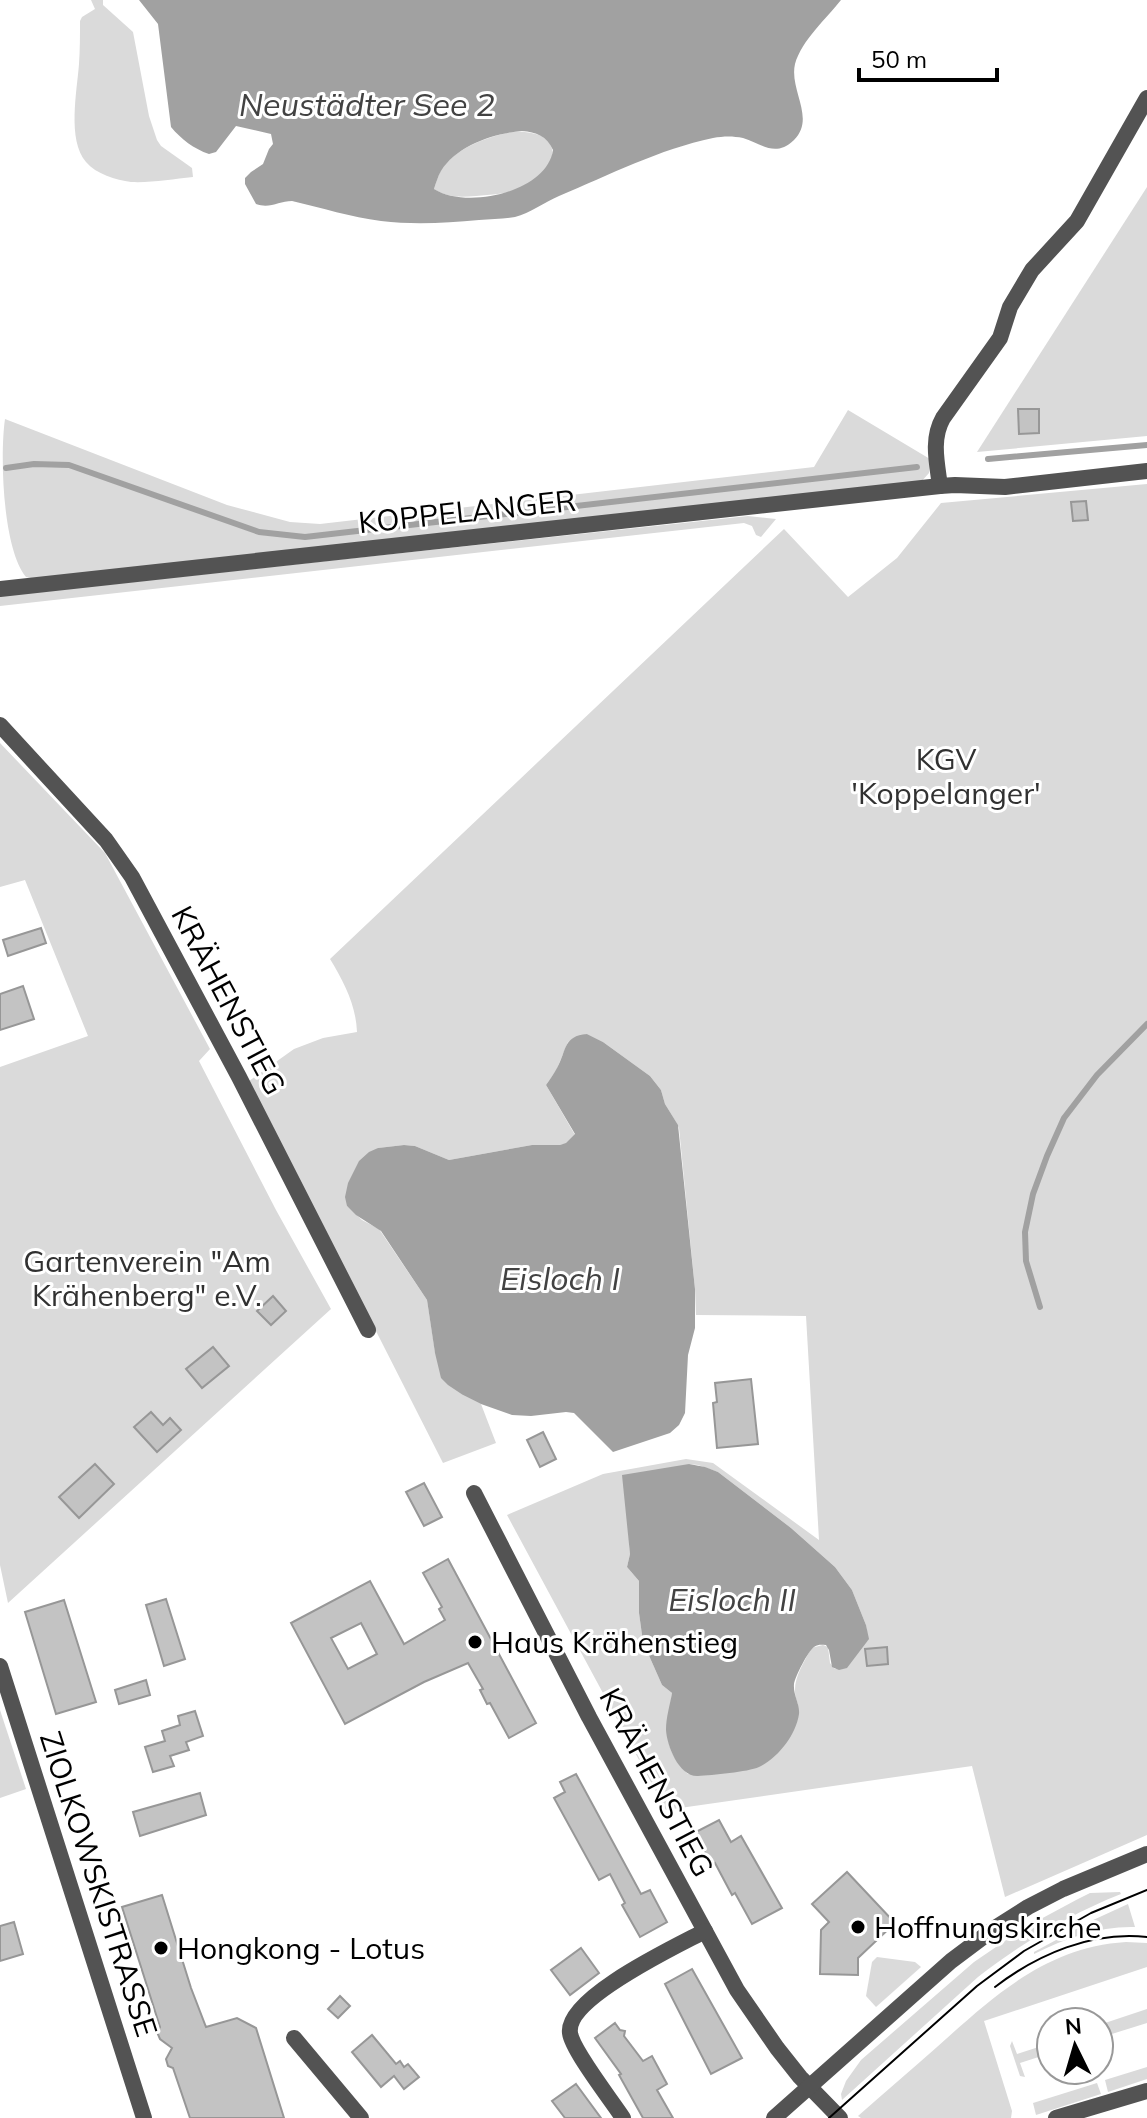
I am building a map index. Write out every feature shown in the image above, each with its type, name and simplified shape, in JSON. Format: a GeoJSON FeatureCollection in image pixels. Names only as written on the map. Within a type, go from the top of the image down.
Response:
{"type":"FeatureCollection","features":[{"type":"Feature","properties":{"kind":"street"},"geometry":{"type":"LineString","coordinates":[[940,486],[936,439],[943,418],[1000,338],[1010,307],[1032,270],[1077,221],[1147,98]]}},
{"type":"Feature","properties":{"kind":"street","name":"KOPPELANGER"},"geometry":{"type":"LineString","coordinates":[[0,589],[940,486],[1005,487],[1147,471]]}},
{"type":"Feature","properties":{"kind":"street","name":"KRÄHENSTIEG"},"geometry":{"type":"LineString","coordinates":[[0,725],[106,840],[132,877],[239,1077],[368,1330]]}},
{"type":"Feature","properties":{"kind":"street","name":"KRÄHENSTIEG"},"geometry":{"type":"LineString","coordinates":[[474,1493],[589,1717],[745,2003],[777,2048],[840,2118]]}},
{"type":"Feature","properties":{"kind":"street","name":"ZIOLKOWSKISTRASSE"},"geometry":{"type":"LineString","coordinates":[[0,1666],[144,2118]]}},
{"type":"Feature","properties":{"kind":"street"},"geometry":{"type":"LineString","coordinates":[[774,2118],[951,1961],[995,1928],[1063,1889],[1147,1854]]}},
{"type":"Feature","properties":{"kind":"street"},"geometry":{"type":"LineString","coordinates":[[623,2118],[574,2045],[570,2031],[572,2019],[612,1983],[705,1931]]}},
{"type":"Feature","properties":{"kind":"street"},"geometry":{"type":"LineString","coordinates":[[294,2038],[361,2118]]}},
{"type":"Feature","properties":{"kind":"street"},"geometry":{"type":"LineString","coordinates":[[1056,2118],[1147,2091]]}},
{"type":"Feature","properties":{"kind":"green space"},"geometry":{"type":"Polygon","coordinates":[[[91,0],[103,0],[103,5],[133,32],[149,116],[157,140],[192,168],[193,177],[125,181],[95,170],[80,153],[75,115],[80,21],[95,9],[91,0]]]}},
{"type":"Feature","properties":{"kind":"green space"},"geometry":{"type":"Polygon","coordinates":[[[511,132],[542,137],[550,144],[550,162],[533,181],[514,191],[481,196],[454,196],[434,189],[441,170],[454,155],[482,140],[511,132]]]}},
{"type":"Feature","properties":{"kind":"green space"},"geometry":{"type":"Polygon","coordinates":[[[1147,187],[1147,436],[977,452],[1147,187]]]}},
{"type":"Feature","properties":{"kind":"green space"},"geometry":{"type":"Polygon","coordinates":[[[848,410],[930,459],[929,473],[921,482],[41,580],[26,577],[18,563],[7,523],[3,454],[5,419],[227,505],[290,522],[320,524],[814,467],[848,410]]]}},
{"type":"Feature","properties":{"kind":"green space","name":"KGV 'Koppelanger'"},"geometry":{"type":"Polygon","coordinates":[[[1147,484],[1147,1835],[1005,1897],[972,1766],[666,1810],[507,1515],[603,1474],[686,1459],[713,1463],[819,1540],[806,1316],[696,1315],[679,1128],[661,1090],[650,1076],[587,1034],[568,1042],[556,1071],[546,1085],[575,1135],[566,1144],[532,1145],[449,1160],[415,1146],[378,1148],[347,1206],[362,1220],[379,1229],[427,1300],[435,1352],[463,1395],[481,1404],[496,1443],[443,1463],[249,1081],[294,1049],[323,1038],[357,1032],[348,994],[330,959],[784,529],[848,597],[897,558],[941,503],[1147,484]],[[689,1464],[628,1524],[630,1554],[627,1567],[639,1581],[643,1642],[662,1685],[672,1693],[668,1736],[673,1755],[688,1774],[798,1704],[796,1683],[811,1648],[828,1647],[830,1663],[835,1669],[868,1640],[866,1625],[852,1590],[835,1567],[791,1528],[718,1472],[689,1464]]]}},
{"type":"Feature","properties":{"kind":"green space"},"geometry":{"type":"Polygon","coordinates":[[[748,516],[776,519],[761,537],[756,535],[752,526],[744,523],[0,606],[0,596],[748,516]]]}},
{"type":"Feature","properties":{"kind":"green space","name":"Gartenverein \"Am Krähenberg\" e.V."},"geometry":{"type":"Polygon","coordinates":[[[0,743],[105,853],[210,1049],[199,1061],[331,1309],[8,1603],[0,1565],[0,1067],[88,1036],[25,880],[0,887],[0,743]]]}},
{"type":"Feature","properties":{"kind":"green space"},"geometry":{"type":"Polygon","coordinates":[[[0,1710],[26,1789],[0,1798],[0,1710]]]}},
{"type":"Feature","properties":{"kind":"green space"},"geometry":{"type":"Polygon","coordinates":[[[1120,1892],[1047,1930],[995,1964],[842,2100],[846,2081],[861,2060],[974,1962],[1024,1928],[1090,1893],[1120,1892]]]}},
{"type":"Feature","properties":{"kind":"green space"},"geometry":{"type":"Polygon","coordinates":[[[1128,1904],[1135,1927],[1083,1934],[1034,1954],[1091,1921],[1128,1904]]]}},
{"type":"Feature","properties":{"kind":"green space"},"geometry":{"type":"Polygon","coordinates":[[[1126,1942],[1147,1943],[1147,1967],[984,2021],[1012,2111],[1011,2118],[858,2116],[979,2010],[1023,1977],[1071,1953],[1126,1942]]]}},
{"type":"Feature","properties":{"kind":"green space"},"geometry":{"type":"Polygon","coordinates":[[[877,1957],[915,1962],[921,1967],[876,2007],[866,1996],[872,1962],[877,1957]]]}},
{"type":"Feature","properties":{"kind":"green space"},"geometry":{"type":"Polygon","coordinates":[[[1147,2009],[1147,2023],[1115,2033],[1115,2020],[1147,2009]]]}},
{"type":"Feature","properties":{"kind":"green space"},"geometry":{"type":"Polygon","coordinates":[[[1012,2041],[1017,2054],[1035,2048],[1035,2058],[1020,2063],[1025,2077],[1020,2076],[1010,2046],[1012,2041]]]}},
{"type":"Feature","properties":{"kind":"green space"},"geometry":{"type":"Polygon","coordinates":[[[1147,2067],[1147,2079],[1108,2092],[1106,2086],[1115,2086],[1115,2077],[1147,2067]]]}},
{"type":"Feature","properties":{"kind":"green space"},"geometry":{"type":"Polygon","coordinates":[[[1087,2086],[1098,2086],[1101,2094],[1036,2115],[1033,2103],[1087,2086]]]}},
{"type":"Feature","properties":{"kind":"water","name":"Neustädter See 2"},"geometry":{"type":"Polygon","coordinates":[[[139,0],[841,0],[798,55],[794,74],[803,122],[794,140],[787,145],[775,149],[739,137],[713,138],[635,163],[515,217],[430,223],[370,219],[292,201],[266,206],[256,204],[245,178],[263,164],[273,144],[271,134],[236,126],[216,152],[209,154],[179,136],[171,127],[158,24],[139,0]],[[522,131],[477,142],[456,154],[440,173],[434,189],[466,198],[485,197],[504,193],[537,177],[548,165],[553,150],[544,138],[522,131]]]}},
{"type":"Feature","properties":{"kind":"water","name":"Eisloch I"},"geometry":{"type":"Polygon","coordinates":[[[587,1034],[650,1076],[661,1090],[665,1104],[678,1125],[695,1289],[695,1328],[688,1355],[685,1413],[679,1425],[670,1433],[613,1452],[574,1413],[512,1415],[481,1404],[448,1385],[441,1378],[427,1300],[381,1231],[356,1215],[347,1206],[345,1197],[359,1161],[378,1148],[415,1146],[449,1160],[532,1145],[566,1143],[575,1134],[546,1085],[570,1041],[587,1034]]]}},
{"type":"Feature","properties":{"kind":"water","name":"Eisloch II"},"geometry":{"type":"Polygon","coordinates":[[[689,1464],[718,1472],[791,1528],[835,1567],[852,1590],[869,1639],[847,1668],[839,1670],[832,1667],[826,1645],[811,1649],[794,1684],[799,1710],[797,1722],[790,1738],[773,1758],[754,1769],[698,1776],[685,1771],[675,1759],[666,1725],[672,1693],[662,1685],[643,1642],[639,1581],[627,1567],[630,1554],[622,1475],[689,1464]]]}},
{"type":"Feature","properties":{"kind":"building"},"geometry":{"type":"Polygon","coordinates":[[[1018,409],[1039,409],[1039,433],[1019,434],[1018,409]]]}},
{"type":"Feature","properties":{"kind":"building"},"geometry":{"type":"Polygon","coordinates":[[[1086,501],[1088,520],[1073,521],[1071,502],[1086,501]]]}},
{"type":"Feature","properties":{"kind":"building"},"geometry":{"type":"Polygon","coordinates":[[[41,928],[46,943],[8,956],[3,940],[41,928]]]}},
{"type":"Feature","properties":{"kind":"building"},"geometry":{"type":"Polygon","coordinates":[[[23,986],[34,1019],[0,1030],[0,994],[23,986]]]}},
{"type":"Feature","properties":{"kind":"building"},"geometry":{"type":"Polygon","coordinates":[[[273,1296],[286,1311],[271,1325],[257,1311],[273,1296]]]}},
{"type":"Feature","properties":{"kind":"building"},"geometry":{"type":"Polygon","coordinates":[[[213,1347],[229,1366],[202,1388],[186,1369],[213,1347]]]}},
{"type":"Feature","properties":{"kind":"building"},"geometry":{"type":"Polygon","coordinates":[[[751,1379],[758,1444],[717,1448],[713,1403],[717,1402],[715,1383],[751,1379]]]}},
{"type":"Feature","properties":{"kind":"building"},"geometry":{"type":"Polygon","coordinates":[[[151,1412],[163,1425],[170,1418],[181,1430],[157,1452],[134,1427],[151,1412]]]}},
{"type":"Feature","properties":{"kind":"building"},"geometry":{"type":"Polygon","coordinates":[[[543,1432],[556,1459],[540,1467],[527,1440],[543,1432]]]}},
{"type":"Feature","properties":{"kind":"building"},"geometry":{"type":"Polygon","coordinates":[[[95,1464],[114,1484],[79,1518],[59,1497],[95,1464]]]}},
{"type":"Feature","properties":{"kind":"building"},"geometry":{"type":"Polygon","coordinates":[[[424,1483],[442,1517],[424,1526],[406,1492],[424,1483]]]}},
{"type":"Feature","properties":{"kind":"building"},"geometry":{"type":"Polygon","coordinates":[[[448,1559],[536,1723],[509,1738],[490,1703],[487,1704],[480,1690],[483,1689],[468,1663],[424,1682],[345,1724],[291,1623],[370,1581],[404,1644],[445,1620],[439,1609],[442,1607],[423,1573],[448,1559]],[[361,1623],[331,1638],[348,1669],[377,1654],[361,1623]]]}},
{"type":"Feature","properties":{"kind":"building"},"geometry":{"type":"Polygon","coordinates":[[[166,1599],[185,1659],[164,1666],[146,1605],[166,1599]]]}},
{"type":"Feature","properties":{"kind":"building"},"geometry":{"type":"Polygon","coordinates":[[[64,1600],[96,1702],[56,1714],[25,1612],[64,1600]]]}},
{"type":"Feature","properties":{"kind":"building"},"geometry":{"type":"Polygon","coordinates":[[[887,1647],[888,1664],[867,1666],[865,1649],[887,1647]]]}},
{"type":"Feature","properties":{"kind":"building"},"geometry":{"type":"Polygon","coordinates":[[[146,1680],[150,1695],[119,1704],[115,1690],[146,1680]]]}},
{"type":"Feature","properties":{"kind":"building"},"geometry":{"type":"Polygon","coordinates":[[[195,1711],[203,1736],[186,1742],[189,1750],[170,1756],[174,1766],[153,1772],[145,1747],[165,1741],[162,1731],[180,1725],[178,1716],[195,1711]]]}},
{"type":"Feature","properties":{"kind":"building"},"geometry":{"type":"Polygon","coordinates":[[[576,1774],[641,1894],[650,1890],[667,1922],[640,1937],[622,1905],[625,1903],[610,1874],[599,1880],[554,1798],[565,1792],[560,1782],[576,1774]]]}},
{"type":"Feature","properties":{"kind":"building"},"geometry":{"type":"Polygon","coordinates":[[[200,1793],[206,1815],[140,1836],[133,1812],[200,1793]]]}},
{"type":"Feature","properties":{"kind":"building"},"geometry":{"type":"Polygon","coordinates":[[[719,1820],[731,1842],[741,1836],[782,1908],[752,1924],[694,1833],[719,1820]]]}},
{"type":"Feature","properties":{"kind":"building","name":"Hoffnungskirche"},"geometry":{"type":"Polygon","coordinates":[[[847,1872],[895,1923],[858,1958],[858,1975],[820,1974],[821,1930],[829,1922],[812,1904],[847,1872]]]}},
{"type":"Feature","properties":{"kind":"building"},"geometry":{"type":"Polygon","coordinates":[[[162,1895],[206,2027],[237,2018],[256,2028],[284,2118],[190,2118],[173,2068],[168,2066],[166,2059],[172,2048],[160,2039],[157,2032],[160,2027],[122,1907],[162,1895]]]}},
{"type":"Feature","properties":{"kind":"building"},"geometry":{"type":"Polygon","coordinates":[[[14,1922],[23,1954],[0,1961],[0,1926],[14,1922]]]}},
{"type":"Feature","properties":{"kind":"building"},"geometry":{"type":"Polygon","coordinates":[[[581,1948],[599,1973],[570,1995],[551,1970],[581,1948]]]}},
{"type":"Feature","properties":{"kind":"building"},"geometry":{"type":"Polygon","coordinates":[[[692,1969],[742,2058],[711,2074],[665,1984],[692,1969]]]}},
{"type":"Feature","properties":{"kind":"building"},"geometry":{"type":"Polygon","coordinates":[[[340,1996],[350,2006],[338,2018],[328,2009],[340,1996]]]}},
{"type":"Feature","properties":{"kind":"building"},"geometry":{"type":"Polygon","coordinates":[[[615,2023],[625,2031],[624,2036],[643,2061],[652,2056],[667,2084],[657,2090],[673,2118],[643,2118],[621,2074],[595,2038],[615,2023]]]}},
{"type":"Feature","properties":{"kind":"building"},"geometry":{"type":"Polygon","coordinates":[[[372,2035],[396,2064],[400,2061],[404,2067],[408,2064],[419,2077],[404,2089],[394,2076],[381,2087],[352,2052],[372,2035]]]}},
{"type":"Feature","properties":{"kind":"building"},"geometry":{"type":"Polygon","coordinates":[[[576,2084],[601,2118],[565,2118],[552,2101],[576,2084]]]}},
{"type":"Feature","properties":{"kind":"waterway"},"geometry":{"type":"LineString","coordinates":[[988,459],[1147,445]]}},
{"type":"Feature","properties":{"kind":"waterway"},"geometry":{"type":"LineString","coordinates":[[6,468],[34,464],[69,465],[259,532],[305,537],[917,467]]}},
{"type":"Feature","properties":{"kind":"waterway"},"geometry":{"type":"LineString","coordinates":[[1040,1307],[1026,1261],[1025,1232],[1033,1194],[1047,1156],[1064,1118],[1097,1075],[1147,1024]]}},
{"type":"Feature","properties":{"kind":"tram line"},"geometry":{"type":"LineString","coordinates":[[829,2118],[977,1986],[1024,1951],[1091,1913],[1147,1890]]}},
{"type":"Feature","properties":{"kind":"tram line"},"geometry":{"type":"LineString","coordinates":[[995,1987],[1029,1964],[1066,1947],[1106,1938],[1147,1937]]}},
{"type":"Feature","properties":{"kind":"place","name":"Haus Krähenstieg"},"geometry":{"type":"Point","coordinates":[475,1642]}},
{"type":"Feature","properties":{"kind":"place","name":"Hoffnungskirche"},"geometry":{"type":"Point","coordinates":[858,1927]}},
{"type":"Feature","properties":{"kind":"place","name":"Hongkong - Lotus"},"geometry":{"type":"Point","coordinates":[161,1948]}}]}
